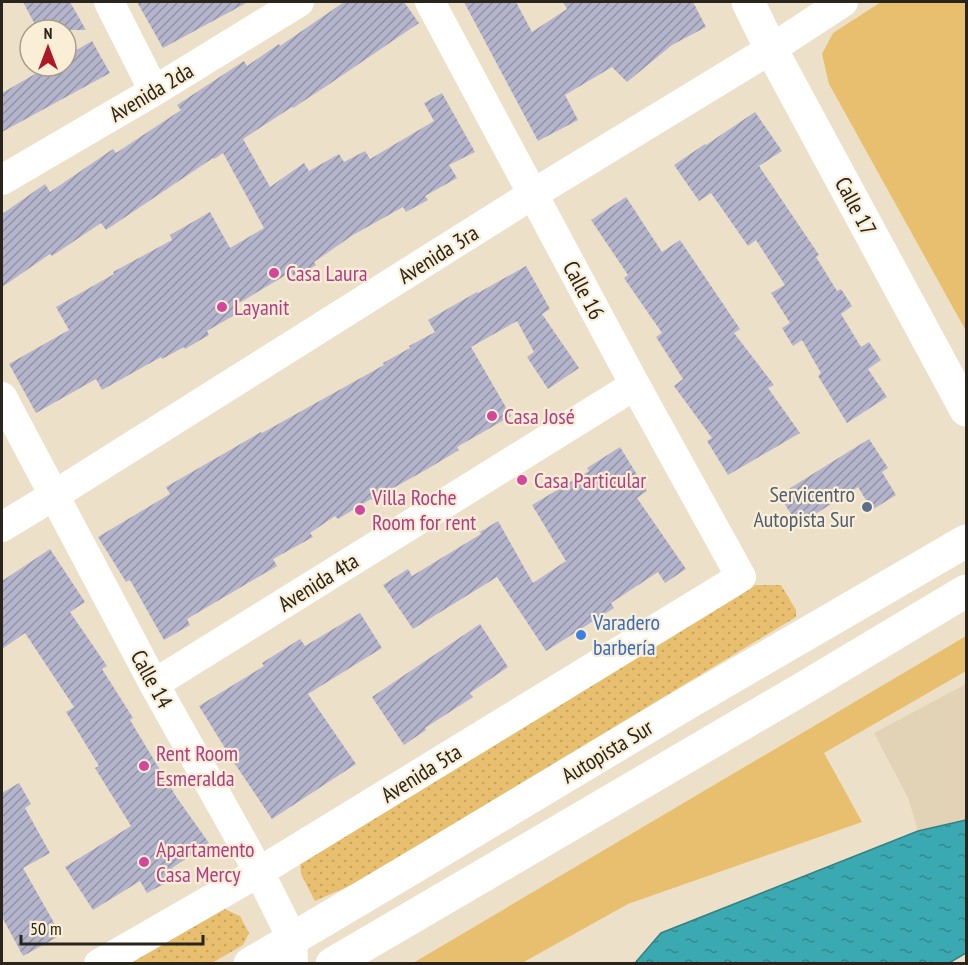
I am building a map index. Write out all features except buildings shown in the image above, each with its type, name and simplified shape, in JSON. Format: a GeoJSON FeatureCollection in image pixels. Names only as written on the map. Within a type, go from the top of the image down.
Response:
{"type":"FeatureCollection","features":[{"type":"Feature","properties":{"kind":"main road","name":"Calle 17"},"geometry":{"type":"LineString","coordinates":[[748,2],[771,49],[966,410]]}},
{"type":"Feature","properties":{"kind":"main road","name":"Autopista Sur"},"geometry":{"type":"LineString","coordinates":[[250,963],[293,951],[412,868],[684,705],[966,542]]}},
{"type":"Feature","properties":{"kind":"main road","name":"Autopista Sur"},"geometry":{"type":"LineString","coordinates":[[332,963],[966,591]]}},
{"type":"Feature","properties":{"kind":"street"},"geometry":{"type":"LineString","coordinates":[[109,2],[154,91]]}},
{"type":"Feature","properties":{"kind":"street","name":"Avenida 2da"},"geometry":{"type":"LineString","coordinates":[[2,180],[299,2]]}},
{"type":"Feature","properties":{"kind":"street","name":"Calle 16"},"geometry":{"type":"LineString","coordinates":[[430,2],[635,386],[741,577]]}},
{"type":"Feature","properties":{"kind":"street","name":"Avenida 3ra"},"geometry":{"type":"LineString","coordinates":[[2,526],[533,194],[771,49],[843,2]]}},
{"type":"Feature","properties":{"kind":"street","name":"Avenida 4ta"},"geometry":{"type":"LineString","coordinates":[[154,684],[635,386]]}},
{"type":"Feature","properties":{"kind":"street","name":"Calle 14"},"geometry":{"type":"LineString","coordinates":[[2,397],[154,684],[259,872],[293,951]]}},
{"type":"Feature","properties":{"kind":"street","name":"Avenida 5ta"},"geometry":{"type":"LineString","coordinates":[[99,963],[259,872],[741,577]]}},
{"type":"Feature","properties":{"kind":"shaded area"},"geometry":{"type":"Polygon","coordinates":[[[881,2],[966,2],[966,331],[829,84],[822,54],[833,33],[881,2]]]}},
{"type":"Feature","properties":{"kind":"shaded area"},"geometry":{"type":"Polygon","coordinates":[[[755,585],[781,585],[796,610],[796,617],[356,883],[315,901],[301,874],[300,862],[755,585]]]}},
{"type":"Feature","properties":{"kind":"shaded area"},"geometry":{"type":"Polygon","coordinates":[[[966,636],[966,671],[824,753],[862,822],[628,904],[522,963],[413,963],[966,636]]]}},
{"type":"Feature","properties":{"kind":"shaded area"},"geometry":{"type":"Polygon","coordinates":[[[966,684],[966,820],[918,831],[908,798],[874,733],[966,684]]]}},
{"type":"Feature","properties":{"kind":"shaded area"},"geometry":{"type":"Polygon","coordinates":[[[218,906],[240,916],[249,933],[243,945],[212,963],[121,964],[218,906]]]}},
{"type":"Feature","properties":{"kind":"water"},"geometry":{"type":"Polygon","coordinates":[[[966,820],[966,953],[949,963],[635,963],[661,933],[918,831],[966,820]]]}},
{"type":"Feature","properties":{"kind":"place","name":"Casa Laura"},"geometry":{"type":"Point","coordinates":[274,273]}},
{"type":"Feature","properties":{"kind":"place","name":"Layanit"},"geometry":{"type":"Point","coordinates":[222,307]}},
{"type":"Feature","properties":{"kind":"place","name":"Casa José"},"geometry":{"type":"Point","coordinates":[492,416]}},
{"type":"Feature","properties":{"kind":"place","name":"Casa Particular"},"geometry":{"type":"Point","coordinates":[522,480]}},
{"type":"Feature","properties":{"kind":"place","name":"Servicentro Autopista Sur"},"geometry":{"type":"Point","coordinates":[867,507]}},
{"type":"Feature","properties":{"kind":"place","name":"Villa Roche Room for rent"},"geometry":{"type":"Point","coordinates":[360,510]}},
{"type":"Feature","properties":{"kind":"place","name":"Varadero barbería"},"geometry":{"type":"Point","coordinates":[581,635]}},
{"type":"Feature","properties":{"kind":"place","name":"Rent Room Esmeralda"},"geometry":{"type":"Point","coordinates":[144,766]}},
{"type":"Feature","properties":{"kind":"place","name":"Apartamento Casa Mercy"},"geometry":{"type":"Point","coordinates":[144,862]}}]}
